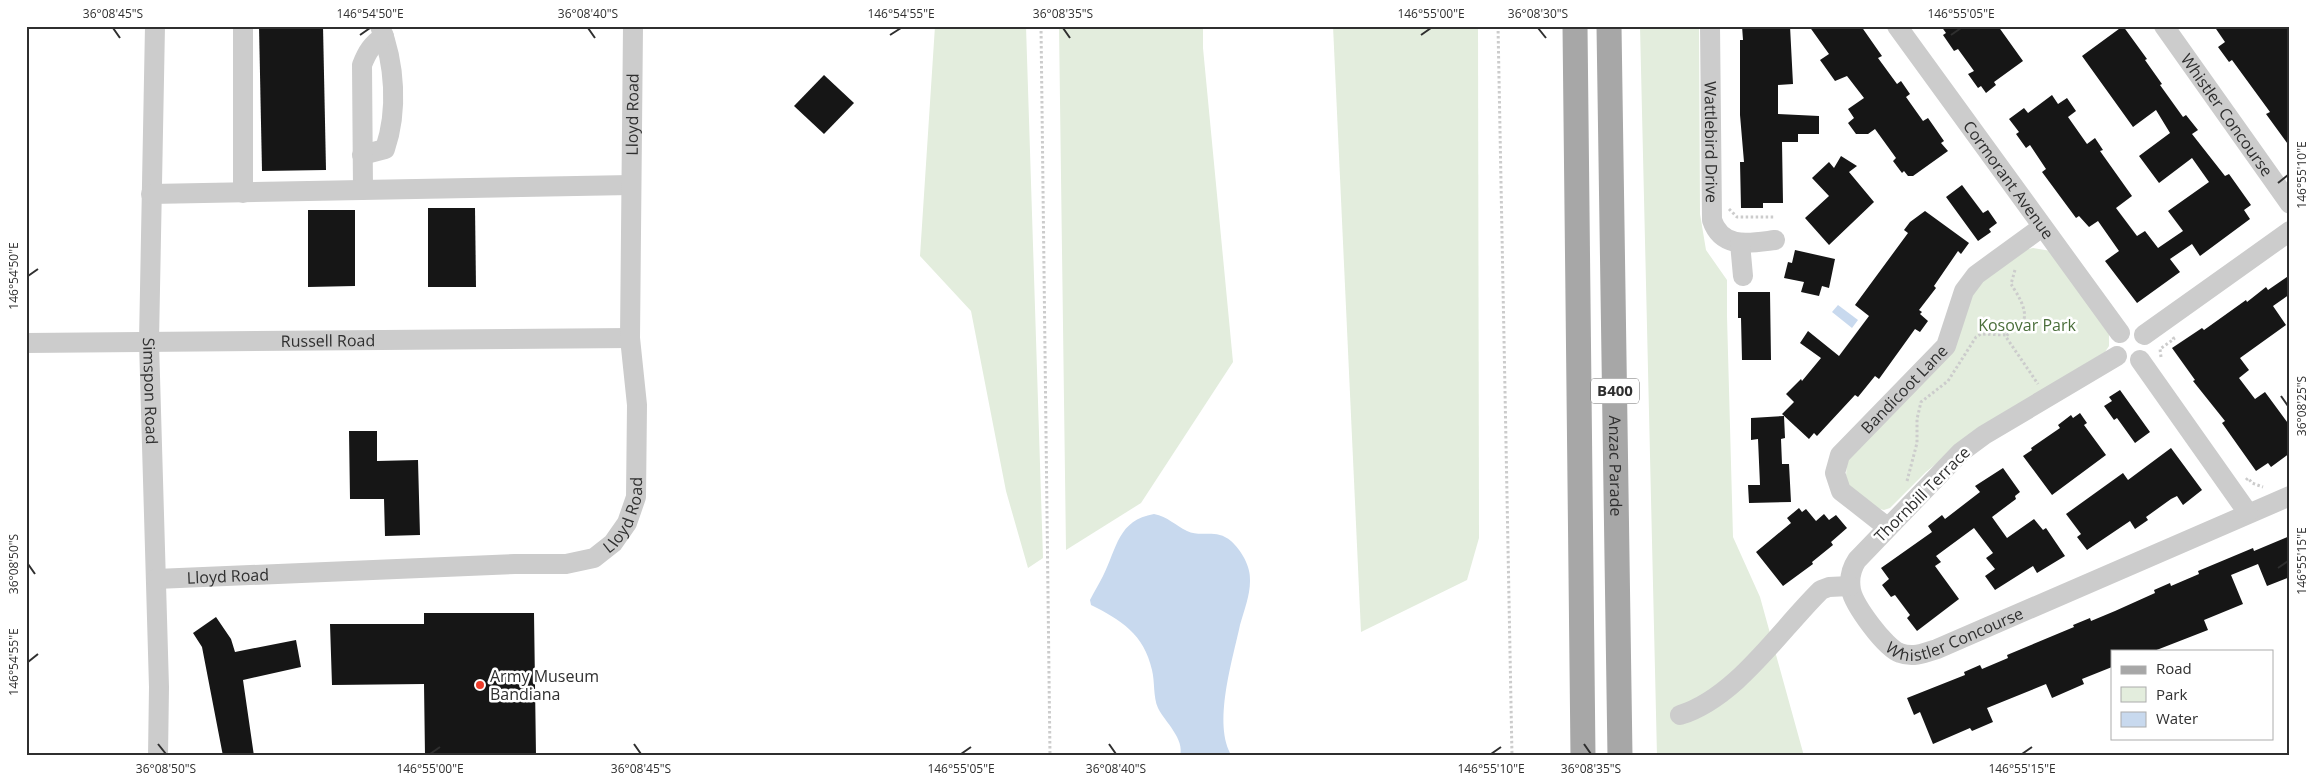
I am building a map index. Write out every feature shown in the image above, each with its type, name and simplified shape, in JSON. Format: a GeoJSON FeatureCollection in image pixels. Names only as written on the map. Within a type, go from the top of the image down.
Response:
{"type":"FeatureCollection","features":[{"type":"Feature","properties":{"kind":"main road","name":"B400"},"geometry":{"type":"LineString","coordinates":[[1575,26],[1583,756]]}},
{"type":"Feature","properties":{"kind":"main road","name":"Anzac Parade"},"geometry":{"type":"LineString","coordinates":[[1610,26],[1620,756]]}},
{"type":"Feature","properties":{"kind":"street","name":"Simspon Road"},"geometry":{"type":"LineString","coordinates":[[155,26],[149,342],[159,686],[158,756]]}},
{"type":"Feature","properties":{"kind":"street"},"geometry":{"type":"LineString","coordinates":[[243,193],[244,26]]}},
{"type":"Feature","properties":{"kind":"street","name":"Lloyd Road"},"geometry":{"type":"LineString","coordinates":[[156,579],[515,564],[566,564],[594,558],[613,542],[627,523],[636,497],[637,405],[630,338],[633,26]]}},
{"type":"Feature","properties":{"kind":"street","name":"Wattlebird Drive"},"geometry":{"type":"LineString","coordinates":[[1710,26],[1711,214],[1713,224],[1719,233],[1731,242],[1740,244]]}},
{"type":"Feature","properties":{"kind":"street","name":"Cormorant Avenue"},"geometry":{"type":"LineString","coordinates":[[1897,26],[2120,333]]}},
{"type":"Feature","properties":{"kind":"street","name":"Whistler Concourse"},"geometry":{"type":"LineString","coordinates":[[2164,26],[2290,204]]}},
{"type":"Feature","properties":{"kind":"street"},"geometry":{"type":"LineString","coordinates":[[362,190],[362,65],[368,50],[382,31]]}},
{"type":"Feature","properties":{"kind":"street"},"geometry":{"type":"LineString","coordinates":[[362,155],[385,149],[392,130],[392,70],[382,31]]}},
{"type":"Feature","properties":{"kind":"street"},"geometry":{"type":"LineString","coordinates":[[152,194],[631,185]]}},
{"type":"Feature","properties":{"kind":"street"},"geometry":{"type":"LineString","coordinates":[[2144,335],[2290,231],[2287,223],[2290,212]]}},
{"type":"Feature","properties":{"kind":"street","name":"Bandicoot Lane"},"geometry":{"type":"LineString","coordinates":[[1887,527],[1841,490],[1835,473],[1840,455],[1946,346],[1964,291],[1976,275],[2042,227]]}},
{"type":"Feature","properties":{"kind":"street"},"geometry":{"type":"LineString","coordinates":[[1743,276],[1740,244],[1775,240]]}},
{"type":"Feature","properties":{"kind":"street"},"geometry":{"type":"LineString","coordinates":[[2129,329],[2135,329],[2144,335],[2147,340],[2147,351],[2140,360],[2130,362],[2117,356],[2114,342],[2120,333],[2129,329]]}},
{"type":"Feature","properties":{"kind":"street","name":"Russell Road"},"geometry":{"type":"LineString","coordinates":[[26,343],[630,338]]}},
{"type":"Feature","properties":{"kind":"street","name":"Thornbill Terrace"},"geometry":{"type":"LineString","coordinates":[[1850,586],[1854,564],[1887,527],[1961,452],[1984,435],[2117,356]]}},
{"type":"Feature","properties":{"kind":"street"},"geometry":{"type":"LineString","coordinates":[[2140,360],[2233,489],[2248,513]]}},
{"type":"Feature","properties":{"kind":"street","name":"Whistler Concourse"},"geometry":{"type":"LineString","coordinates":[[1850,586],[1856,602],[1889,646],[1902,654],[1919,655],[1937,649],[2290,496]]}},
{"type":"Feature","properties":{"kind":"street"},"geometry":{"type":"LineString","coordinates":[[1680,715],[1707,704],[1734,683],[1821,590],[1829,587],[1850,586]]}},
{"type":"Feature","properties":{"kind":"path"},"geometry":{"type":"LineString","coordinates":[[1041,26],[1050,756]]}},
{"type":"Feature","properties":{"kind":"path"},"geometry":{"type":"LineString","coordinates":[[1498,26],[1512,756]]}},
{"type":"Feature","properties":{"kind":"path"},"geometry":{"type":"LineString","coordinates":[[1729,208],[1737,217],[1775,217]]}},
{"type":"Feature","properties":{"kind":"path"},"geometry":{"type":"LineString","coordinates":[[1906,485],[1917,443],[1917,419],[1921,402],[1948,381],[1976,337],[1981,334],[2007,335],[2023,323],[2022,302],[2011,284],[2015,268]]}},
{"type":"Feature","properties":{"kind":"path"},"geometry":{"type":"LineString","coordinates":[[2155,380],[2167,370],[2161,358],[2160,350],[2174,339],[2162,322]]}},
{"type":"Feature","properties":{"kind":"path"},"geometry":{"type":"LineString","coordinates":[[2007,335],[2008,342],[2048,397]]}},
{"type":"Feature","properties":{"kind":"path"},"geometry":{"type":"LineString","coordinates":[[2233,489],[2248,478],[2252,483],[2264,488]]}},
{"type":"Feature","properties":{"kind":"green space"},"geometry":{"type":"Polygon","coordinates":[[[935,26],[1026,26],[1043,558],[1028,568],[1006,491],[971,311],[920,256],[935,26]]]}},
{"type":"Feature","properties":{"kind":"green space"},"geometry":{"type":"Polygon","coordinates":[[[1059,26],[1203,26],[1203,48],[1233,362],[1141,503],[1066,550],[1059,26]]]}},
{"type":"Feature","properties":{"kind":"green space"},"geometry":{"type":"Polygon","coordinates":[[[1333,26],[1478,26],[1479,538],[1467,580],[1361,632],[1333,26]]]}},
{"type":"Feature","properties":{"kind":"green space"},"geometry":{"type":"Polygon","coordinates":[[[1640,26],[1699,26],[1700,214],[1706,250],[1727,280],[1733,537],[1760,597],[1804,756],[1657,756],[1640,26]]]}},
{"type":"Feature","properties":{"kind":"green space","name":"Kosovar Park"},"geometry":{"type":"Polygon","coordinates":[[[2033,248],[2051,251],[2109,334],[2109,346],[2105,352],[1977,430],[1926,472],[1890,508],[1884,510],[1872,507],[1850,489],[1846,476],[1847,461],[1963,311],[1980,282],[2024,250],[2033,248]]]}},
{"type":"Feature","properties":{"kind":"water"},"geometry":{"type":"Polygon","coordinates":[[[1838,305],[1858,320],[1852,328],[1832,312],[1838,305]]]}},
{"type":"Feature","properties":{"kind":"water"},"geometry":{"type":"Polygon","coordinates":[[[1154,514],[1192,533],[1214,534],[1225,537],[1238,549],[1245,559],[1249,570],[1249,592],[1229,673],[1224,710],[1226,743],[1232,756],[1180,756],[1180,743],[1156,704],[1152,670],[1143,647],[1130,630],[1112,616],[1091,605],[1090,600],[1120,537],[1133,522],[1154,514]]]}},
{"type":"Feature","properties":{"kind":"building"},"geometry":{"type":"Polygon","coordinates":[[[259,26],[323,26],[326,170],[262,171],[259,26]]]}},
{"type":"Feature","properties":{"kind":"building"},"geometry":{"type":"Polygon","coordinates":[[[1742,26],[1790,26],[1793,84],[1778,85],[1778,114],[1819,116],[1819,134],[1798,134],[1798,142],[1782,142],[1783,203],[1763,203],[1763,208],[1741,208],[1740,162],[1744,162],[1740,115],[1740,40],[1743,40],[1742,26]]]}},
{"type":"Feature","properties":{"kind":"building"},"geometry":{"type":"Polygon","coordinates":[[[1809,26],[1861,26],[1882,56],[1878,58],[1897,84],[1901,81],[1910,94],[1906,97],[1923,121],[1928,118],[1944,141],[1941,143],[1948,151],[1913,176],[1908,176],[1904,171],[1902,173],[1893,161],[1896,158],[1875,129],[1868,134],[1856,134],[1848,123],[1854,118],[1848,109],[1864,98],[1847,76],[1835,81],[1820,60],[1829,54],[1809,26]]]}},
{"type":"Feature","properties":{"kind":"building"},"geometry":{"type":"Polygon","coordinates":[[[1941,26],[1998,26],[2023,61],[1994,82],[1996,85],[1986,93],[1981,86],[1978,88],[1968,74],[1974,71],[1958,49],[1954,51],[1943,35],[1946,33],[1941,26]]]}},
{"type":"Feature","properties":{"kind":"building"},"geometry":{"type":"Polygon","coordinates":[[[2123,26],[2147,59],[2145,60],[2162,84],[2160,85],[2183,117],[2186,115],[2198,130],[2192,134],[2225,176],[2229,174],[2251,205],[2244,210],[2250,219],[2200,256],[2192,244],[2170,259],[2180,272],[2137,303],[2105,261],[2119,251],[2098,221],[2089,227],[2079,216],[2076,218],[2042,172],[2046,169],[2030,145],[2026,148],[2016,134],[2019,132],[2009,119],[2024,108],[2028,113],[2052,95],[2058,104],[2067,98],[2076,111],[2068,117],[2087,144],[2095,138],[2103,150],[2100,151],[2132,196],[2116,208],[2137,236],[2145,231],[2158,248],[2183,231],[2168,211],[2209,182],[2192,158],[2159,183],[2139,156],[2170,133],[2156,110],[2133,127],[2082,56],[2123,26]]]}},
{"type":"Feature","properties":{"kind":"building"},"geometry":{"type":"Polygon","coordinates":[[[2214,26],[2290,26],[2290,147],[2266,114],[2270,112],[2232,60],[2229,62],[2218,47],[2225,42],[2214,26]]]}},
{"type":"Feature","properties":{"kind":"building"},"geometry":{"type":"Polygon","coordinates":[[[824,75],[854,103],[824,134],[794,106],[824,75]]]}},
{"type":"Feature","properties":{"kind":"building"},"geometry":{"type":"Polygon","coordinates":[[[1841,156],[1857,166],[1849,172],[1874,202],[1829,245],[1805,218],[1829,196],[1812,178],[1829,162],[1834,168],[1841,156]]]}},
{"type":"Feature","properties":{"kind":"building"},"geometry":{"type":"Polygon","coordinates":[[[1962,185],[1983,213],[1988,210],[1997,223],[1989,229],[1991,232],[1978,241],[1946,197],[1962,185]]]}},
{"type":"Feature","properties":{"kind":"building"},"geometry":{"type":"Polygon","coordinates":[[[428,208],[475,208],[476,287],[428,287],[428,208]]]}},
{"type":"Feature","properties":{"kind":"building"},"geometry":{"type":"Polygon","coordinates":[[[308,210],[355,210],[355,286],[308,287],[308,210]]]}},
{"type":"Feature","properties":{"kind":"building"},"geometry":{"type":"Polygon","coordinates":[[[1925,211],[1969,243],[1961,254],[1958,251],[1934,286],[1936,288],[1919,310],[1922,312],[1920,314],[1928,321],[1920,332],[1915,329],[1879,379],[1875,376],[1858,397],[1855,395],[1817,436],[1814,433],[1809,439],[1782,414],[1794,402],[1786,394],[1801,379],[1802,381],[1821,358],[1800,343],[1808,331],[1839,356],[1869,316],[1855,305],[1908,233],[1904,230],[1910,222],[1925,211]]]}},
{"type":"Feature","properties":{"kind":"building"},"geometry":{"type":"Polygon","coordinates":[[[1795,250],[1835,259],[1829,288],[1822,286],[1819,296],[1801,292],[1804,282],[1784,278],[1788,262],[1792,263],[1795,250]]]}},
{"type":"Feature","properties":{"kind":"building"},"geometry":{"type":"Polygon","coordinates":[[[2290,275],[2290,294],[2273,306],[2286,325],[2240,358],[2249,370],[2239,378],[2255,399],[2265,392],[2290,426],[2290,453],[2271,467],[2268,463],[2256,471],[2222,423],[2225,421],[2193,381],[2195,380],[2172,348],[2202,328],[2204,330],[2266,287],[2268,290],[2290,275]]]}},
{"type":"Feature","properties":{"kind":"building"},"geometry":{"type":"Polygon","coordinates":[[[1738,292],[1770,292],[1771,360],[1742,360],[1741,318],[1738,318],[1738,292]]]}},
{"type":"Feature","properties":{"kind":"building"},"geometry":{"type":"Polygon","coordinates":[[[2120,390],[2150,432],[2135,443],[2117,418],[2114,420],[2104,406],[2112,401],[2109,397],[2120,390]]]}},
{"type":"Feature","properties":{"kind":"building"},"geometry":{"type":"Polygon","coordinates":[[[2080,413],[2087,423],[2084,425],[2106,455],[2052,495],[2023,456],[2032,450],[2031,448],[2060,428],[2058,425],[2071,415],[2073,418],[2080,413]]]}},
{"type":"Feature","properties":{"kind":"building"},"geometry":{"type":"Polygon","coordinates":[[[1784,416],[1785,438],[1781,439],[1782,464],[1789,464],[1791,502],[1749,503],[1748,485],[1760,485],[1758,439],[1751,440],[1751,418],[1784,416]]]}},
{"type":"Feature","properties":{"kind":"building"},"geometry":{"type":"Polygon","coordinates":[[[349,431],[377,431],[377,461],[418,460],[420,535],[385,536],[384,499],[350,499],[349,431]]]}},
{"type":"Feature","properties":{"kind":"building"},"geometry":{"type":"Polygon","coordinates":[[[2171,448],[2202,490],[2183,505],[2177,496],[2171,499],[2146,517],[2148,520],[2135,529],[2130,521],[2087,550],[2077,537],[2081,534],[2066,514],[2123,473],[2128,480],[2171,448]]]}},
{"type":"Feature","properties":{"kind":"building"},"geometry":{"type":"Polygon","coordinates":[[[2003,468],[2020,492],[2015,496],[2016,499],[1992,517],[2007,538],[2034,519],[2043,530],[2046,528],[2065,556],[2037,573],[2033,566],[1995,590],[1985,576],[1995,569],[1986,558],[1993,553],[1974,528],[1936,556],[1941,562],[1935,566],[1959,599],[1917,631],[1907,618],[1910,615],[1895,595],[1891,597],[1882,585],[1889,579],[1881,568],[1932,532],[1928,526],[1942,515],[1945,519],[1980,492],[1975,486],[2003,468]]]}},
{"type":"Feature","properties":{"kind":"building"},"geometry":{"type":"Polygon","coordinates":[[[1799,508],[1802,512],[1806,509],[1816,521],[1824,514],[1829,520],[1836,515],[1847,528],[1831,542],[1833,545],[1812,562],[1813,564],[1783,586],[1756,552],[1791,523],[1787,518],[1799,508]]]}},
{"type":"Feature","properties":{"kind":"building"},"geometry":{"type":"Polygon","coordinates":[[[2290,536],[2290,577],[2267,586],[2258,564],[2231,575],[2243,604],[2204,620],[2208,630],[2157,650],[2111,650],[2111,667],[2082,679],[2084,684],[2052,698],[2046,684],[1987,708],[1993,722],[1972,731],[1970,728],[1933,744],[1920,712],[1914,715],[1907,698],[1965,675],[1964,672],[1980,665],[1982,669],[2008,658],[2007,655],[2074,627],[2073,625],[2090,618],[2091,621],[2155,593],[2154,590],[2170,583],[2171,586],[2199,574],[2198,571],[2253,548],[2254,551],[2290,536]]]}},
{"type":"Feature","properties":{"kind":"building","name":"Army Museum Bandiana"},"geometry":{"type":"Polygon","coordinates":[[[424,613],[534,613],[536,756],[425,756],[424,684],[332,685],[330,624],[424,624],[424,613]]]}},
{"type":"Feature","properties":{"kind":"building"},"geometry":{"type":"Polygon","coordinates":[[[216,617],[231,639],[235,652],[296,640],[301,667],[243,680],[254,756],[223,756],[202,647],[193,633],[216,617]]]}},
{"type":"Feature","properties":{"kind":"place","name":"Army Museum Bandiana"},"geometry":{"type":"Point","coordinates":[480,685]}}]}
